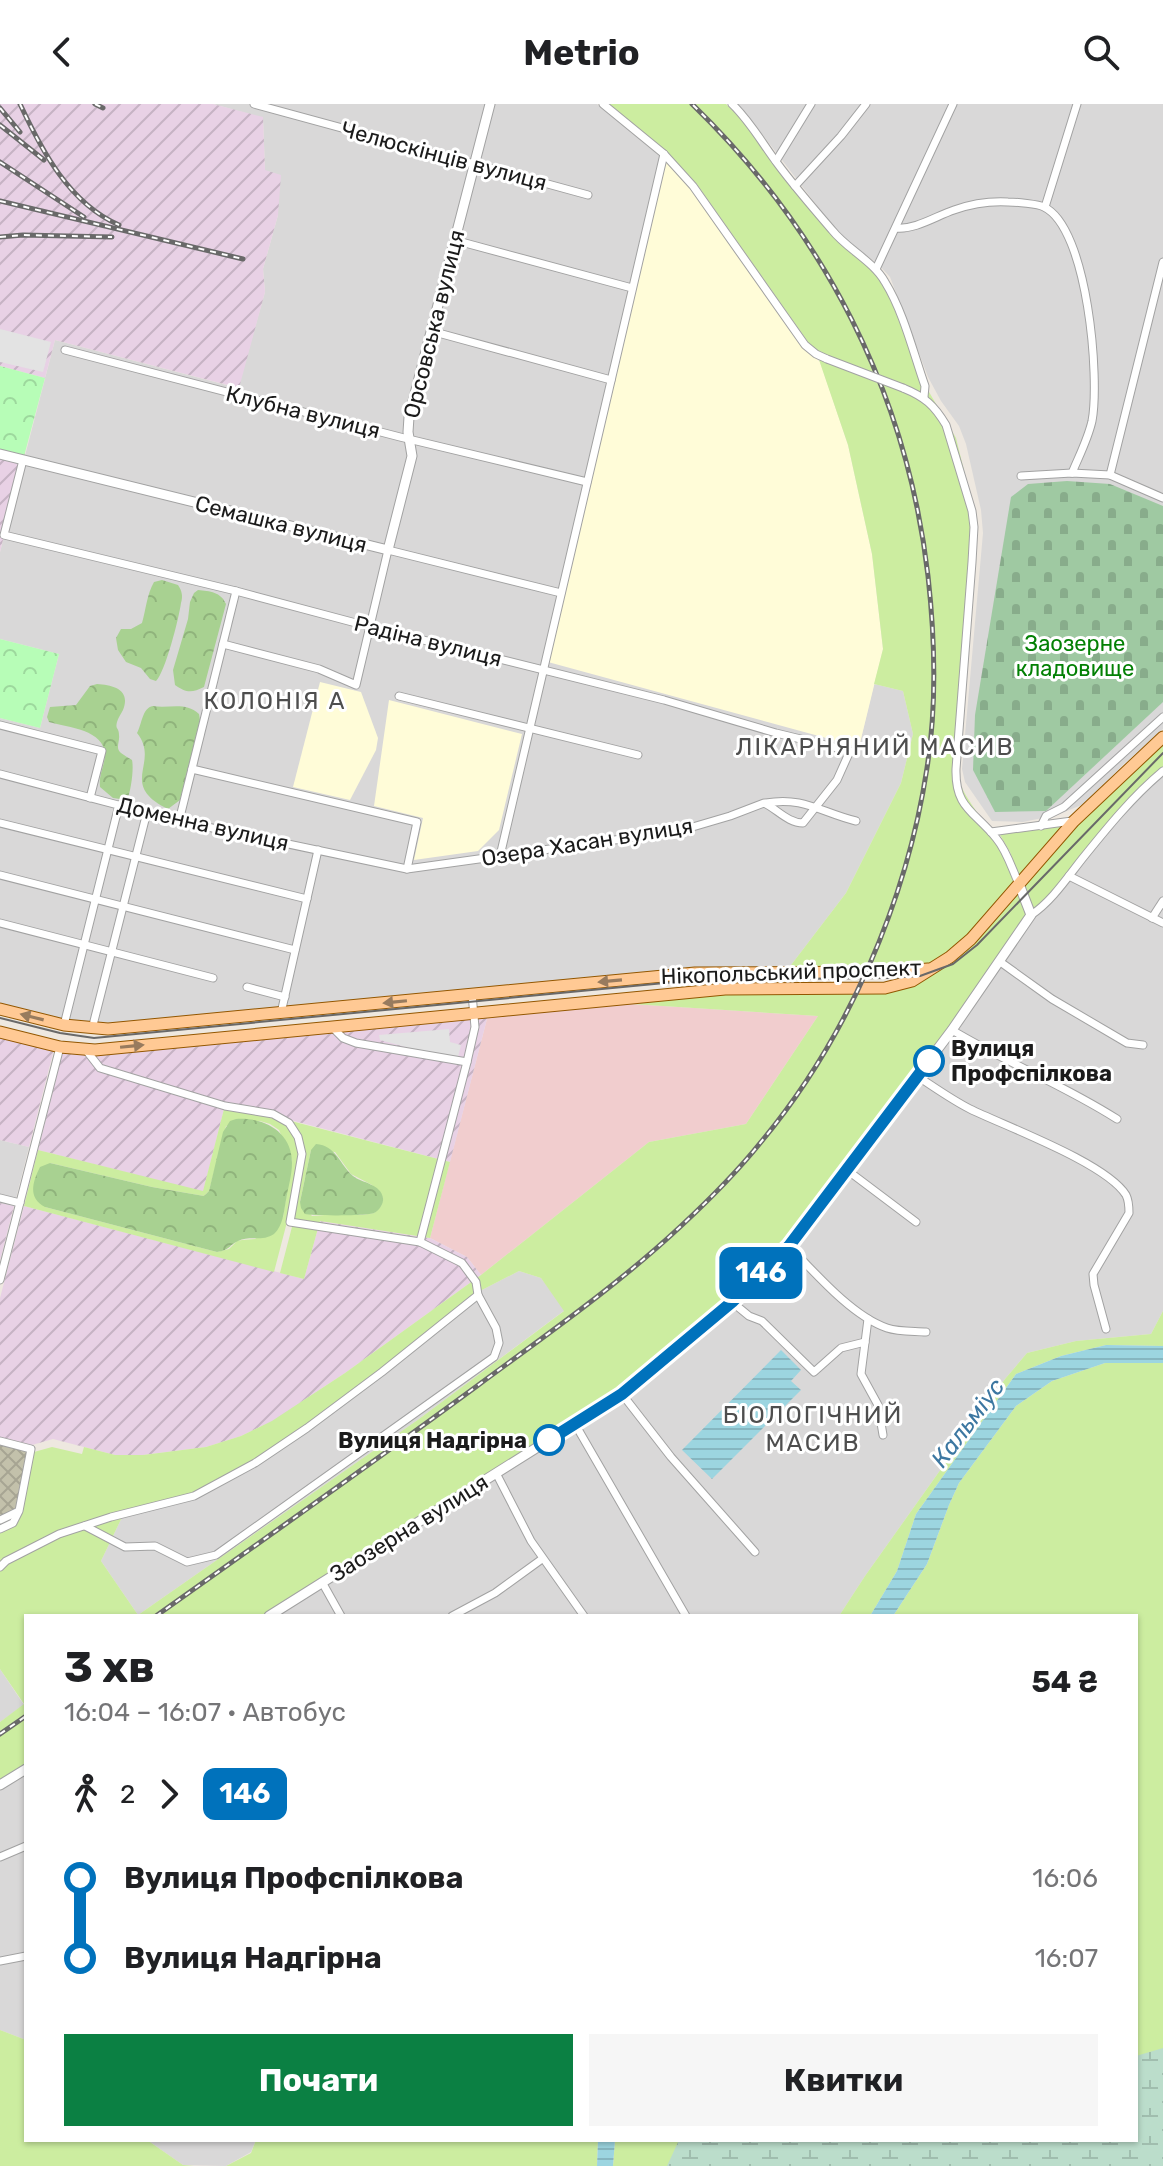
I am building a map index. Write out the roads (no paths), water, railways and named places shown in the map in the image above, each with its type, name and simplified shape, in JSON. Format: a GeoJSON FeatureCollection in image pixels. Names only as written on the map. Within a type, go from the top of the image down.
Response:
{"type":"FeatureCollection","features":[{"type":"Feature","properties":{"kind":"main road"},"geometry":{"type":"LineString","coordinates":[[933,968],[971,939],[1074,821],[1163,737]]}},
{"type":"Feature","properties":{"kind":"main road","name":"Нікопольський проспект"},"geometry":{"type":"LineString","coordinates":[[0,1009],[64,1025],[108,1029],[695,973],[892,972],[933,968]]}},
{"type":"Feature","properties":{"kind":"main road","name":"Нікопольський проспект"},"geometry":{"type":"LineString","coordinates":[[0,1032],[86,1050],[725,989],[885,988],[912,981],[933,968]]}},
{"type":"Feature","properties":{"kind":"main road"},"geometry":{"type":"LineString","coordinates":[[277,1032],[281,1013]]}},
{"type":"Feature","properties":{"kind":"street","name":"Челюскінців вулиця"},"geometry":{"type":"LineString","coordinates":[[254,104],[588,195]]}},
{"type":"Feature","properties":{"kind":"street","name":"Орсовська вулиця"},"geometry":{"type":"LineString","coordinates":[[223,644],[319,669],[356,685],[412,456],[409,417],[490,104]]}},
{"type":"Feature","properties":{"kind":"street"},"geometry":{"type":"LineString","coordinates":[[603,104],[664,154],[693,186],[805,345],[827,359],[924,397],[946,425],[974,527],[957,791],[964,805],[991,832],[1007,854],[1031,915]]}},
{"type":"Feature","properties":{"kind":"street"},"geometry":{"type":"LineString","coordinates":[[732,104],[847,247],[876,269],[885,281],[925,386],[924,397]]}},
{"type":"Feature","properties":{"kind":"street"},"geometry":{"type":"LineString","coordinates":[[776,161],[811,104]]}},
{"type":"Feature","properties":{"kind":"street"},"geometry":{"type":"LineString","coordinates":[[795,186],[866,104]]}},
{"type":"Feature","properties":{"kind":"street"},"geometry":{"type":"LineString","coordinates":[[876,269],[953,104]]}},
{"type":"Feature","properties":{"kind":"street"},"geometry":{"type":"LineString","coordinates":[[1045,207],[1077,104]]}},
{"type":"Feature","properties":{"kind":"street"},"geometry":{"type":"LineString","coordinates":[[500,856],[664,154]]}},
{"type":"Feature","properties":{"kind":"street"},"geometry":{"type":"LineString","coordinates":[[896,228],[909,228],[980,203],[1009,202],[1045,207],[1060,222],[1070,238],[1078,262],[1088,309],[1092,358],[1092,419],[1072,473]]}},
{"type":"Feature","properties":{"kind":"street"},"geometry":{"type":"LineString","coordinates":[[454,240],[632,288]]}},
{"type":"Feature","properties":{"kind":"street"},"geometry":{"type":"LineString","coordinates":[[1110,475],[1163,262]]}},
{"type":"Feature","properties":{"kind":"street"},"geometry":{"type":"LineString","coordinates":[[431,331],[611,380]]}},
{"type":"Feature","properties":{"kind":"street","name":"Клубна вулиця"},"geometry":{"type":"LineString","coordinates":[[65,350],[587,482]]}},
{"type":"Feature","properties":{"kind":"street","name":"Семашка вулиця"},"geometry":{"type":"LineString","coordinates":[[0,454],[561,593]]}},
{"type":"Feature","properties":{"kind":"street","name":"Радіна вулиця"},"geometry":{"type":"LineString","coordinates":[[23,460],[4,535],[543,669],[850,751],[837,780],[815,807]]}},
{"type":"Feature","properties":{"kind":"street"},"geometry":{"type":"LineString","coordinates":[[1021,476],[1072,473],[1110,475],[1163,498]]}},
{"type":"Feature","properties":{"kind":"street"},"geometry":{"type":"LineString","coordinates":[[179,821],[236,591]]}},
{"type":"Feature","properties":{"kind":"street"},"geometry":{"type":"LineString","coordinates":[[399,696],[638,755]]}},
{"type":"Feature","properties":{"kind":"street"},"geometry":{"type":"LineString","coordinates":[[1041,826],[1046,816],[1064,807],[1163,717]]}},
{"type":"Feature","properties":{"kind":"street"},"geometry":{"type":"LineString","coordinates":[[0,725],[102,751],[90,798]]}},
{"type":"Feature","properties":{"kind":"street"},"geometry":{"type":"LineString","coordinates":[[192,769],[417,822],[407,869]]}},
{"type":"Feature","properties":{"kind":"street","name":"Заозерна вулиця"},"geometry":{"type":"LineString","coordinates":[[272,1614],[622,1394],[732,1302],[789,1246],[952,1030],[1031,915],[1069,876],[1119,814],[1163,771]]}},
{"type":"Feature","properties":{"kind":"street","name":"Доменна вулиця"},"geometry":{"type":"LineString","coordinates":[[0,774],[179,821],[407,869]]}},
{"type":"Feature","properties":{"kind":"street","name":"Озера Хасан вулиця"},"geometry":{"type":"LineString","coordinates":[[407,869],[679,831],[764,803],[785,800],[856,821]]}},
{"type":"Feature","properties":{"kind":"street"},"geometry":{"type":"LineString","coordinates":[[764,803],[797,823],[807,820],[815,807]]}},
{"type":"Feature","properties":{"kind":"street"},"geometry":{"type":"LineString","coordinates":[[64,1025],[119,805]]}},
{"type":"Feature","properties":{"kind":"street"},"geometry":{"type":"LineString","coordinates":[[92,1029],[147,812]]}},
{"type":"Feature","properties":{"kind":"street"},"geometry":{"type":"LineString","coordinates":[[991,832],[1074,821]]}},
{"type":"Feature","properties":{"kind":"street"},"geometry":{"type":"LineString","coordinates":[[0,823],[307,899]]}},
{"type":"Feature","properties":{"kind":"street"},"geometry":{"type":"LineString","coordinates":[[281,1013],[318,850]]}},
{"type":"Feature","properties":{"kind":"street"},"geometry":{"type":"LineString","coordinates":[[0,875],[295,950]]}},
{"type":"Feature","properties":{"kind":"street"},"geometry":{"type":"LineString","coordinates":[[1069,876],[1163,923]]}},
{"type":"Feature","properties":{"kind":"street"},"geometry":{"type":"LineString","coordinates":[[1152,918],[1163,901]]}},
{"type":"Feature","properties":{"kind":"street"},"geometry":{"type":"LineString","coordinates":[[0,923],[213,978]]}},
{"type":"Feature","properties":{"kind":"street"},"geometry":{"type":"LineString","coordinates":[[999,961],[1052,999],[1127,1043],[1143,1045]]}},
{"type":"Feature","properties":{"kind":"street"},"geometry":{"type":"LineString","coordinates":[[247,987],[285,997]]}},
{"type":"Feature","properties":{"kind":"street"},"geometry":{"type":"LineString","coordinates":[[420,1242],[474,1035],[472,994]]}},
{"type":"Feature","properties":{"kind":"street"},"geometry":{"type":"LineString","coordinates":[[333,1027],[343,1038],[356,1043],[467,1062]]}},
{"type":"Feature","properties":{"kind":"street"},"geometry":{"type":"LineString","coordinates":[[952,1030],[989,1052],[1083,1097],[1117,1119]]}},
{"type":"Feature","properties":{"kind":"street"},"geometry":{"type":"LineString","coordinates":[[0,1280],[60,1047]]}},
{"type":"Feature","properties":{"kind":"street"},"geometry":{"type":"LineString","coordinates":[[85,1526],[125,1547],[155,1546],[187,1562],[216,1555],[494,1357],[499,1343],[496,1328],[478,1295],[476,1282],[462,1263],[420,1242],[290,1222],[302,1154],[298,1137],[289,1123],[273,1114],[225,1106],[100,1068],[86,1050]]}},
{"type":"Feature","properties":{"kind":"street"},"geometry":{"type":"LineString","coordinates":[[917,1076],[966,1107],[1076,1158],[1106,1176],[1124,1193],[1129,1202],[1129,1213],[1093,1274],[1106,1329]]}},
{"type":"Feature","properties":{"kind":"street"},"geometry":{"type":"LineString","coordinates":[[847,1170],[916,1222]]}},
{"type":"Feature","properties":{"kind":"street"},"geometry":{"type":"LineString","coordinates":[[0,1198],[20,1203]]}},
{"type":"Feature","properties":{"kind":"street"},"geometry":{"type":"LineString","coordinates":[[789,1246],[829,1287],[868,1319],[890,1330],[926,1332]]}},
{"type":"Feature","properties":{"kind":"street"},"geometry":{"type":"LineString","coordinates":[[2,1563],[59,1534],[194,1496],[255,1463],[307,1428],[478,1295]]}},
{"type":"Feature","properties":{"kind":"street"},"geometry":{"type":"LineString","coordinates":[[732,1302],[749,1316],[762,1321],[814,1372],[841,1348],[865,1342]]}},
{"type":"Feature","properties":{"kind":"street"},"geometry":{"type":"LineString","coordinates":[[868,1319],[861,1374],[878,1405],[883,1435]]}},
{"type":"Feature","properties":{"kind":"street"},"geometry":{"type":"LineString","coordinates":[[622,1394],[671,1457],[755,1552]]}},
{"type":"Feature","properties":{"kind":"street"},"geometry":{"type":"LineString","coordinates":[[575,1424],[685,1614]]}},
{"type":"Feature","properties":{"kind":"street"},"geometry":{"type":"LineString","coordinates":[[0,1441],[31,1449],[19,1511],[13,1523],[0,1529]]}},
{"type":"Feature","properties":{"kind":"street"},"geometry":{"type":"LineString","coordinates":[[496,1473],[542,1559],[583,1614]]}},
{"type":"Feature","properties":{"kind":"street"},"geometry":{"type":"LineString","coordinates":[[0,1520],[19,1511]]}},
{"type":"Feature","properties":{"kind":"street"},"geometry":{"type":"LineString","coordinates":[[456,1614],[495,1593],[542,1559]]}},
{"type":"Feature","properties":{"kind":"street"},"geometry":{"type":"LineString","coordinates":[[322,1582],[340,1614]]}},
{"type":"Feature","properties":{"kind":"street"},"geometry":{"type":"LineString","coordinates":[[0,1785],[24,1770]]}},
{"type":"Feature","properties":{"kind":"street"},"geometry":{"type":"LineString","coordinates":[[0,1857],[24,1847]]}},
{"type":"Feature","properties":{"kind":"street"},"geometry":{"type":"LineString","coordinates":[[0,1961],[24,1956]]}},
{"type":"Feature","properties":{"kind":"water"},"geometry":{"type":"Polygon","coordinates":[[[1106,1345],[1163,1346],[1163,1363],[1105,1363],[1052,1381],[1016,1406],[959,1483],[927,1564],[894,1614],[871,1614],[897,1571],[916,1514],[1016,1374],[1061,1356],[1106,1345]]]}},
{"type":"Feature","properties":{"kind":"water"},"geometry":{"type":"Polygon","coordinates":[[[781,1350],[801,1370],[791,1381],[801,1390],[712,1479],[682,1450],[781,1350]]]}},
{"type":"Feature","properties":{"kind":"water"},"geometry":{"type":"Polygon","coordinates":[[[598,2142],[615,2142],[613,2166],[597,2166],[598,2142]]]}},
{"type":"Feature","properties":{"kind":"tram line"},"geometry":{"type":"LineString","coordinates":[[0,1018],[94,1038],[696,980],[920,976],[953,964],[977,945],[1163,753]]}},
{"type":"Feature","properties":{"kind":"railway"},"geometry":{"type":"LineString","coordinates":[[20,104],[59,174],[86,203],[119,225]]}},
{"type":"Feature","properties":{"kind":"railway"},"geometry":{"type":"LineString","coordinates":[[95,104],[103,108]]}},
{"type":"Feature","properties":{"kind":"railway"},"geometry":{"type":"LineString","coordinates":[[159,1614],[555,1329],[632,1269],[691,1216],[733,1175],[792,1102],[846,1013],[888,918],[918,818],[932,720],[932,624],[917,508],[901,443],[879,380],[852,319],[819,261],[782,206],[692,104]]}},
{"type":"Feature","properties":{"kind":"railway"},"geometry":{"type":"LineString","coordinates":[[0,108],[20,132]]}},
{"type":"Feature","properties":{"kind":"railway"},"geometry":{"type":"LineString","coordinates":[[0,125],[44,160]]}},
{"type":"Feature","properties":{"kind":"railway"},"geometry":{"type":"LineString","coordinates":[[0,162],[84,217]]}},
{"type":"Feature","properties":{"kind":"railway"},"geometry":{"type":"LineString","coordinates":[[0,201],[243,259]]}},
{"type":"Feature","properties":{"kind":"railway"},"geometry":{"type":"LineString","coordinates":[[0,237],[112,237]]}},
{"type":"Feature","properties":{"kind":"railway"},"geometry":{"type":"LineString","coordinates":[[0,1734],[24,1717]]}},
{"type":"Feature","properties":{"kind":"place","name":"Вулиця Профспілкова"},"geometry":{"type":"Point","coordinates":[929,1061]}},
{"type":"Feature","properties":{"kind":"place","name":"Вулиця Надгірна"},"geometry":{"type":"Point","coordinates":[549,1440]}},
{"type":"Feature","properties":{"kind":"district","name":"КОЛОНІЯ А"},"geometry":{"type":"Point","coordinates":[275,701]}},
{"type":"Feature","properties":{"kind":"district","name":"ЛІКАРНЯНИЙ МАСИВ"},"geometry":{"type":"Point","coordinates":[875,747]}},
{"type":"Feature","properties":{"kind":"district","name":"БІОЛОГІЧНИЙ МАСИВ"},"geometry":{"type":"Point","coordinates":[813,1429]}},
{"type":"Feature","properties":{"kind":"park label","name":"Заозерне кладовище"},"geometry":{"type":"Point","coordinates":[1075,656]}},
{"type":"Feature","properties":{"kind":"water label","name":"Кальміус"},"geometry":{"type":"Point","coordinates":[968,1423]}}]}
